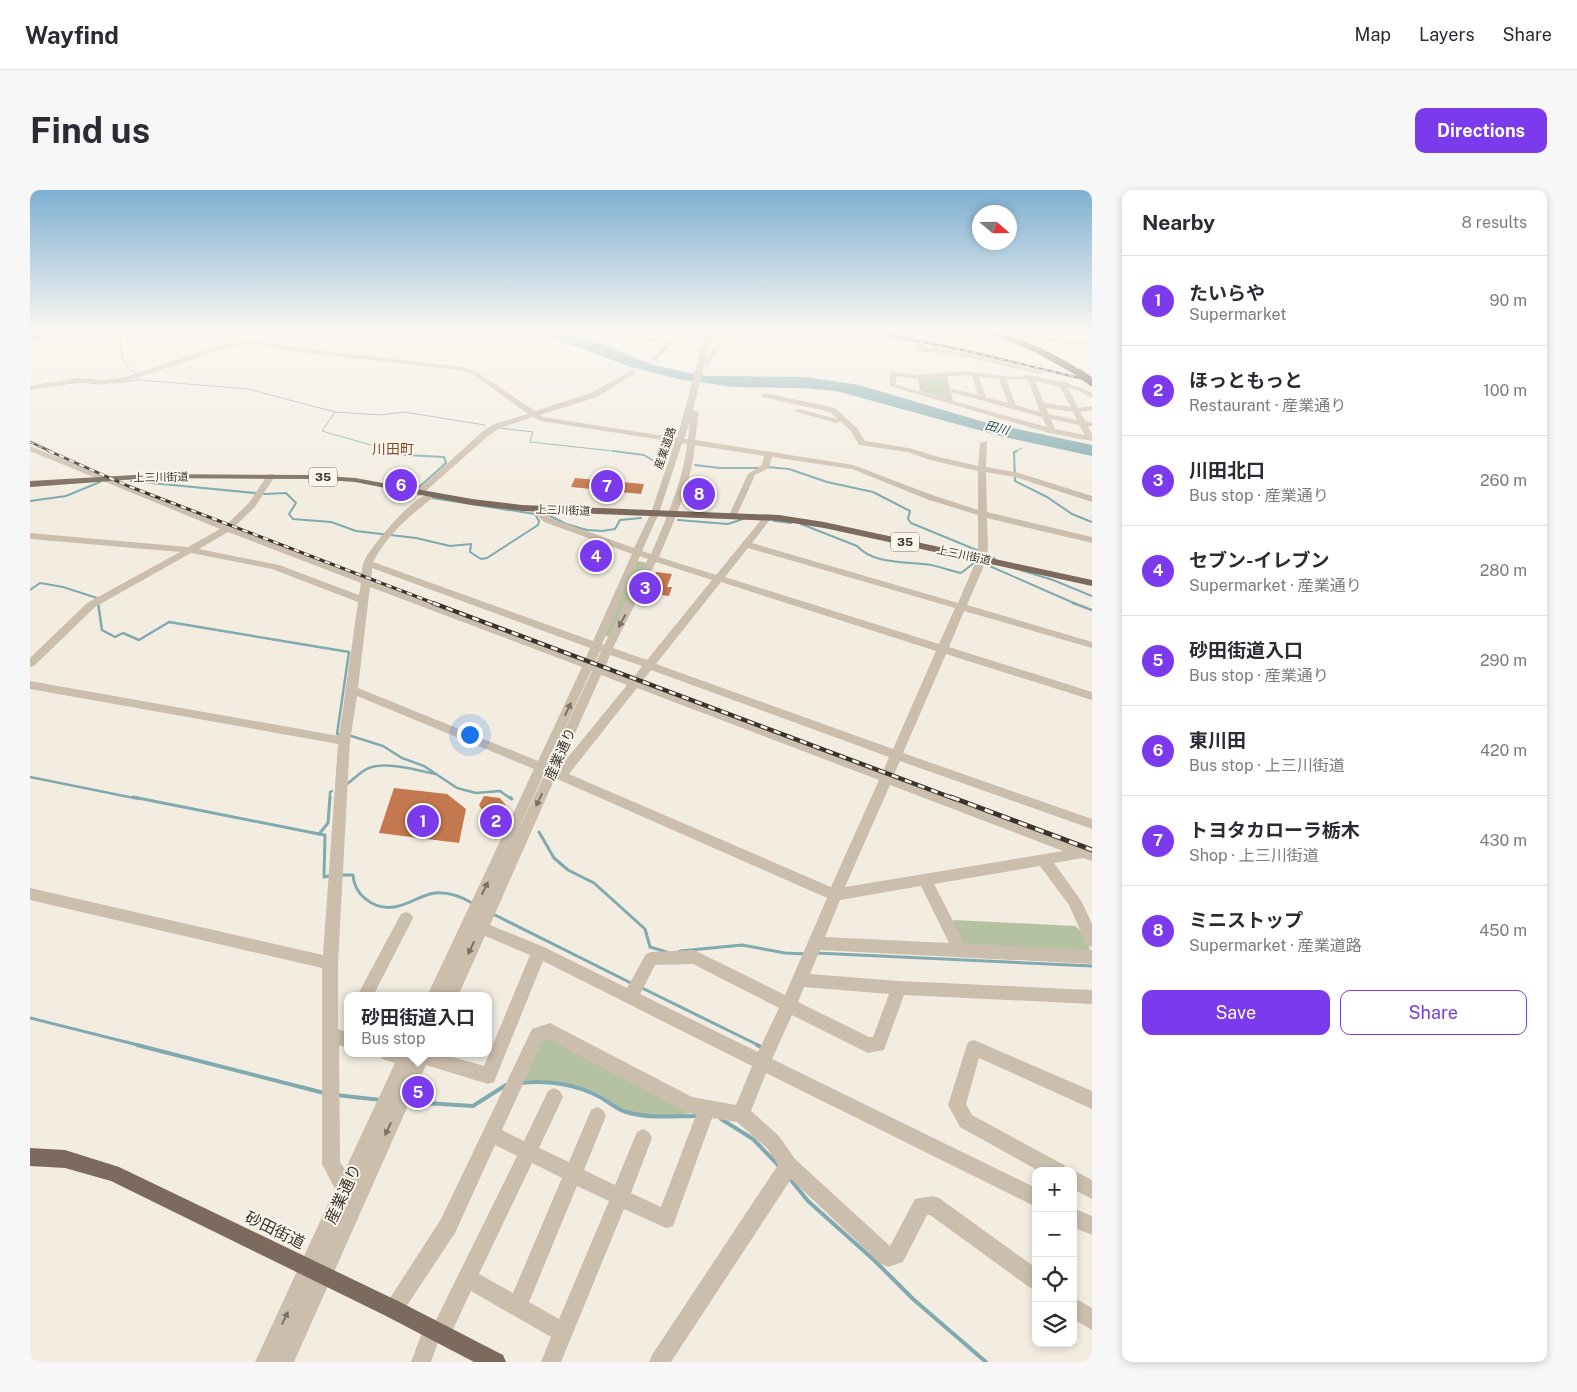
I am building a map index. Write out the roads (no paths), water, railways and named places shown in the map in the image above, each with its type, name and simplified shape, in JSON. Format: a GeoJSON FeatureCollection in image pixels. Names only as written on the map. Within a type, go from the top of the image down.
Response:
{"type":"FeatureCollection","features":[{"type":"Feature","properties":{"kind":"main road","name":"上三川街道"},"geometry":{"type":"LineString","coordinates":[[30,484],[101,478],[271,476],[344,479],[485,504],[542,510],[768,517],[814,523],[1092,583]]}},
{"type":"Feature","properties":{"kind":"main road","name":"砂田街道"},"geometry":{"type":"LineString","coordinates":[[30,1157],[65,1159],[114,1173],[394,1309],[493,1361]]}},
{"type":"Feature","properties":{"kind":"street"},"geometry":{"type":"LineString","coordinates":[[494,387],[541,419],[853,467],[876,474],[932,498],[983,514],[1092,540]]}},
{"type":"Feature","properties":{"kind":"street"},"geometry":{"type":"LineString","coordinates":[[346,1188],[331,1164],[342,1035],[330,963],[344,741],[368,563],[388,530],[492,430],[508,422],[594,395],[608,387]]}},
{"type":"Feature","properties":{"kind":"street","name":"産業道路"},"geometry":{"type":"LineString","coordinates":[[655,513],[698,387]]}},
{"type":"Feature","properties":{"kind":"street","name":"産業道路"},"geometry":{"type":"LineString","coordinates":[[671,513],[687,468],[698,387]]}},
{"type":"Feature","properties":{"kind":"street"},"geometry":{"type":"LineString","coordinates":[[895,387],[1052,431],[1091,438],[1088,424],[1076,410],[1063,387]]}},
{"type":"Feature","properties":{"kind":"street"},"geometry":{"type":"LineString","coordinates":[[917,387],[918,393]]}},
{"type":"Feature","properties":{"kind":"street"},"geometry":{"type":"LineString","coordinates":[[951,387],[956,404]]}},
{"type":"Feature","properties":{"kind":"street"},"geometry":{"type":"LineString","coordinates":[[979,387],[983,399]]}},
{"type":"Feature","properties":{"kind":"street"},"geometry":{"type":"LineString","coordinates":[[1005,387],[1013,407]]}},
{"type":"Feature","properties":{"kind":"street"},"geometry":{"type":"LineString","coordinates":[[1034,387],[1052,431]]}},
{"type":"Feature","properties":{"kind":"street"},"geometry":{"type":"LineString","coordinates":[[1070,387],[1081,389],[1092,396]]}},
{"type":"Feature","properties":{"kind":"street"},"geometry":{"type":"LineString","coordinates":[[953,391],[1044,415],[1088,424]]}},
{"type":"Feature","properties":{"kind":"street"},"geometry":{"type":"LineString","coordinates":[[764,395],[832,410],[862,444],[909,450],[932,458],[1016,475],[1092,499]]}},
{"type":"Feature","properties":{"kind":"street"},"geometry":{"type":"LineString","coordinates":[[1042,405],[1076,410],[1092,408]]}},
{"type":"Feature","properties":{"kind":"street"},"geometry":{"type":"LineString","coordinates":[[798,411],[840,420]]}},
{"type":"Feature","properties":{"kind":"street"},"geometry":{"type":"LineString","coordinates":[[815,425],[840,420]]}},
{"type":"Feature","properties":{"kind":"street"},"geometry":{"type":"LineString","coordinates":[[740,1114],[982,559],[982,469],[984,443]]}},
{"type":"Feature","properties":{"kind":"street"},"geometry":{"type":"LineString","coordinates":[[30,448],[227,529],[365,582],[887,779],[1089,853]]}},
{"type":"Feature","properties":{"kind":"street"},"geometry":{"type":"LineString","coordinates":[[733,515],[752,474],[766,466],[769,453]]}},
{"type":"Feature","properties":{"kind":"street"},"geometry":{"type":"LineString","coordinates":[[30,664],[91,605],[227,529],[254,503],[271,476]]}},
{"type":"Feature","properties":{"kind":"street"},"geometry":{"type":"LineString","coordinates":[[542,510],[542,516],[547,520],[637,553],[1092,696]]}},
{"type":"Feature","properties":{"kind":"street","name":"産業通り"},"geometry":{"type":"LineString","coordinates":[[437,992],[475,926],[551,772],[602,648],[637,553],[655,513]]}},
{"type":"Feature","properties":{"kind":"street","name":"産業通り"},"geometry":{"type":"LineString","coordinates":[[602,648],[653,558],[671,513]]}},
{"type":"Feature","properties":{"kind":"street"},"geometry":{"type":"LineString","coordinates":[[551,772],[635,683],[768,517]]}},
{"type":"Feature","properties":{"kind":"street"},"geometry":{"type":"LineString","coordinates":[[30,536],[192,550],[265,564],[363,600]]}},
{"type":"Feature","properties":{"kind":"street"},"geometry":{"type":"LineString","coordinates":[[746,544],[1092,644]]}},
{"type":"Feature","properties":{"kind":"street"},"geometry":{"type":"LineString","coordinates":[[368,563],[1092,824]]}},
{"type":"Feature","properties":{"kind":"street"},"geometry":{"type":"LineString","coordinates":[[30,685],[344,741]]}},
{"type":"Feature","properties":{"kind":"street"},"geometry":{"type":"LineString","coordinates":[[352,690],[551,772],[835,895],[1089,853]]}},
{"type":"Feature","properties":{"kind":"street"},"geometry":{"type":"LineString","coordinates":[[1044,860],[1075,902],[1092,941]]}},
{"type":"Feature","properties":{"kind":"street"},"geometry":{"type":"LineString","coordinates":[[925,880],[960,950]]}},
{"type":"Feature","properties":{"kind":"street"},"geometry":{"type":"LineString","coordinates":[[30,894],[330,963]]}},
{"type":"Feature","properties":{"kind":"street"},"geometry":{"type":"LineString","coordinates":[[367,992],[406,918]]}},
{"type":"Feature","properties":{"kind":"street"},"geometry":{"type":"LineString","coordinates":[[475,926],[539,952],[1032,1196]]}},
{"type":"Feature","properties":{"kind":"street","name":"産業通り"},"geometry":{"type":"LineString","coordinates":[[451,992],[475,926]]}},
{"type":"Feature","properties":{"kind":"street"},"geometry":{"type":"LineString","coordinates":[[815,943],[1092,957]]}},
{"type":"Feature","properties":{"kind":"street"},"geometry":{"type":"LineString","coordinates":[[419,1057],[488,1076],[539,952]]}},
{"type":"Feature","properties":{"kind":"street"},"geometry":{"type":"LineString","coordinates":[[630,997],[651,959],[694,957],[868,1045],[878,1044],[899,988]]}},
{"type":"Feature","properties":{"kind":"street"},"geometry":{"type":"LineString","coordinates":[[800,980],[899,988],[1092,997]]}},
{"type":"Feature","properties":{"kind":"street"},"geometry":{"type":"LineString","coordinates":[[394,1309],[448,1226],[538,1034],[550,1031],[690,1105],[740,1114],[773,1142],[790,1165],[888,1257],[896,1255],[922,1206],[932,1205],[1032,1277]]}},
{"type":"Feature","properties":{"kind":"street"},"geometry":{"type":"LineString","coordinates":[[1051,1167],[966,1121],[956,1104],[974,1048],[1092,1100]]}},
{"type":"Feature","properties":{"kind":"street","name":"産業通り"},"geometry":{"type":"LineString","coordinates":[[283,1362],[346,1188],[414,1057]]}},
{"type":"Feature","properties":{"kind":"street","name":"産業通り"},"geometry":{"type":"LineString","coordinates":[[265,1362],[315,1272],[415,1057]]}},
{"type":"Feature","properties":{"kind":"street"},"geometry":{"type":"LineString","coordinates":[[421,1362],[468,1278],[554,1097]]}},
{"type":"Feature","properties":{"kind":"street"},"geometry":{"type":"LineString","coordinates":[[491,1134],[666,1219],[707,1108]]}},
{"type":"Feature","properties":{"kind":"street"},"geometry":{"type":"LineString","coordinates":[[517,1307],[597,1116]]}},
{"type":"Feature","properties":{"kind":"street"},"geometry":{"type":"LineString","coordinates":[[551,1362],[643,1138]]}},
{"type":"Feature","properties":{"kind":"street"},"geometry":{"type":"LineString","coordinates":[[659,1362],[790,1165]]}},
{"type":"Feature","properties":{"kind":"street"},"geometry":{"type":"LineString","coordinates":[[1077,1181],[1092,1190]]}},
{"type":"Feature","properties":{"kind":"street"},"geometry":{"type":"LineString","coordinates":[[1077,1219],[1092,1226]]}},
{"type":"Feature","properties":{"kind":"street"},"geometry":{"type":"LineString","coordinates":[[468,1278],[563,1333]]}},
{"type":"Feature","properties":{"kind":"street"},"geometry":{"type":"LineString","coordinates":[[1077,1309],[1092,1320]]}},
{"type":"Feature","properties":{"kind":"water","name":"田川"},"geometry":{"type":"Polygon","coordinates":[[[732,387],[865,387],[984,422],[1092,445],[1092,456],[1004,437],[836,391],[802,388],[732,387]]]}},
{"type":"Feature","properties":{"kind":"waterway"},"geometry":{"type":"LineString","coordinates":[[220,387],[248,389],[335,412]]}},
{"type":"Feature","properties":{"kind":"waterway"},"geometry":{"type":"LineString","coordinates":[[335,412],[381,415],[404,412],[485,425]]}},
{"type":"Feature","properties":{"kind":"waterway"},"geometry":{"type":"LineString","coordinates":[[335,412],[322,431],[395,452]]}},
{"type":"Feature","properties":{"kind":"waterway"},"geometry":{"type":"LineString","coordinates":[[499,428],[533,432],[530,442],[614,451]]}},
{"type":"Feature","properties":{"kind":"waterway"},"geometry":{"type":"LineString","coordinates":[[1014,452],[1022,448]]}},
{"type":"Feature","properties":{"kind":"waterway"},"geometry":{"type":"LineString","coordinates":[[391,451],[406,455],[444,457],[446,463],[417,489]]}},
{"type":"Feature","properties":{"kind":"waterway"},"geometry":{"type":"LineString","coordinates":[[614,451],[622,452]]}},
{"type":"Feature","properties":{"kind":"waterway"},"geometry":{"type":"LineString","coordinates":[[614,451],[644,455],[662,466]]}},
{"type":"Feature","properties":{"kind":"waterway"},"geometry":{"type":"LineString","coordinates":[[1014,452],[1015,481],[1047,497],[1072,514],[1092,522]]}},
{"type":"Feature","properties":{"kind":"waterway"},"geometry":{"type":"LineString","coordinates":[[695,465],[720,468],[761,468]]}},
{"type":"Feature","properties":{"kind":"waterway"},"geometry":{"type":"LineString","coordinates":[[767,467],[789,469],[827,482],[873,492],[910,511],[908,519],[911,523],[979,551]]}},
{"type":"Feature","properties":{"kind":"waterway"},"geometry":{"type":"LineString","coordinates":[[131,481],[265,494],[286,493],[296,503],[289,514],[293,519],[331,522],[356,531],[416,538],[450,546],[471,544],[470,552],[481,559],[487,558],[538,525],[539,521],[535,514],[432,498]]}},
{"type":"Feature","properties":{"kind":"waterway"},"geometry":{"type":"LineString","coordinates":[[30,501],[66,496],[100,482]]}},
{"type":"Feature","properties":{"kind":"waterway"},"geometry":{"type":"LineString","coordinates":[[546,514],[566,524],[587,530],[602,531],[615,529],[620,520],[641,518]]}},
{"type":"Feature","properties":{"kind":"waterway"},"geometry":{"type":"LineString","coordinates":[[678,520],[728,524],[743,519]]}},
{"type":"Feature","properties":{"kind":"waterway"},"geometry":{"type":"LineString","coordinates":[[774,521],[791,523]]}},
{"type":"Feature","properties":{"kind":"waterway"},"geometry":{"type":"LineString","coordinates":[[801,524],[857,546],[864,552],[882,559],[931,565],[961,573],[974,563]]}},
{"type":"Feature","properties":{"kind":"waterway"},"geometry":{"type":"LineString","coordinates":[[987,555],[995,559]]}},
{"type":"Feature","properties":{"kind":"waterway"},"geometry":{"type":"LineString","coordinates":[[985,564],[1076,604]]}},
{"type":"Feature","properties":{"kind":"waterway"},"geometry":{"type":"LineString","coordinates":[[1010,567],[1053,580],[1092,596]]}},
{"type":"Feature","properties":{"kind":"waterway"},"geometry":{"type":"LineString","coordinates":[[30,590],[40,583],[63,587],[97,598],[98,604]]}},
{"type":"Feature","properties":{"kind":"waterway"},"geometry":{"type":"LineString","coordinates":[[98,603],[102,630],[115,637],[123,633],[139,640],[169,622],[349,652],[337,734],[342,735]]}},
{"type":"Feature","properties":{"kind":"waterway"},"geometry":{"type":"LineString","coordinates":[[1073,603],[1092,610]]}},
{"type":"Feature","properties":{"kind":"waterway"},"geometry":{"type":"LineString","coordinates":[[348,735],[383,746],[402,758],[424,766],[457,788],[476,793],[500,791],[511,799]]}},
{"type":"Feature","properties":{"kind":"waterway"},"geometry":{"type":"LineString","coordinates":[[347,784],[363,771],[384,765],[435,774]]}},
{"type":"Feature","properties":{"kind":"waterway"},"geometry":{"type":"LineString","coordinates":[[30,777],[139,799]]}},
{"type":"Feature","properties":{"kind":"waterway"},"geometry":{"type":"LineString","coordinates":[[330,797],[330,792],[332,791]]}},
{"type":"Feature","properties":{"kind":"waterway"},"geometry":{"type":"LineString","coordinates":[[133,797],[319,834]]}},
{"type":"Feature","properties":{"kind":"waterway"},"geometry":{"type":"LineString","coordinates":[[319,834],[328,823],[330,797]]}},
{"type":"Feature","properties":{"kind":"waterway"},"geometry":{"type":"LineString","coordinates":[[539,832],[554,858],[568,870],[594,883],[645,929],[650,947],[667,952]]}},
{"type":"Feature","properties":{"kind":"waterway"},"geometry":{"type":"LineString","coordinates":[[319,834],[325,835],[324,877],[329,876]]}},
{"type":"Feature","properties":{"kind":"waterway"},"geometry":{"type":"LineString","coordinates":[[341,875],[353,875],[354,882],[361,895],[366,900],[379,906],[399,906],[435,893],[454,895],[472,903]]}},
{"type":"Feature","properties":{"kind":"waterway"},"geometry":{"type":"LineString","coordinates":[[493,914],[633,984]]}},
{"type":"Feature","properties":{"kind":"waterway"},"geometry":{"type":"LineString","coordinates":[[680,951],[742,945],[785,953],[806,954]]}},
{"type":"Feature","properties":{"kind":"waterway"},"geometry":{"type":"LineString","coordinates":[[816,953],[1092,966]]}},
{"type":"Feature","properties":{"kind":"waterway"},"geometry":{"type":"LineString","coordinates":[[640,987],[760,1046]]}},
{"type":"Feature","properties":{"kind":"waterway"},"geometry":{"type":"LineString","coordinates":[[30,1018],[142,1046]]}},
{"type":"Feature","properties":{"kind":"waterway"},"geometry":{"type":"LineString","coordinates":[[137,1045],[324,1093]]}},
{"type":"Feature","properties":{"kind":"waterway"},"geometry":{"type":"LineString","coordinates":[[757,1045],[763,1048]]}},
{"type":"Feature","properties":{"kind":"waterway"},"geometry":{"type":"LineString","coordinates":[[521,1083],[541,1082],[571,1086],[600,1097],[626,1112],[644,1116],[699,1116]]}},
{"type":"Feature","properties":{"kind":"waterway"},"geometry":{"type":"LineString","coordinates":[[409,1102],[473,1106],[506,1085]]}},
{"type":"Feature","properties":{"kind":"waterway"},"geometry":{"type":"LineString","coordinates":[[336,1095],[381,1100]]}},
{"type":"Feature","properties":{"kind":"waterway"},"geometry":{"type":"LineString","coordinates":[[721,1119],[753,1139],[780,1167]]}},
{"type":"Feature","properties":{"kind":"waterway"},"geometry":{"type":"LineString","coordinates":[[790,1179],[808,1201],[875,1261],[913,1299],[986,1362]]}},
{"type":"Feature","properties":{"kind":"railway"},"geometry":{"type":"LineString","coordinates":[[30,442],[52,452]]}},
{"type":"Feature","properties":{"kind":"railway"},"geometry":{"type":"LineString","coordinates":[[49,451],[128,486],[436,604]]}},
{"type":"Feature","properties":{"kind":"railway"},"geometry":{"type":"LineString","coordinates":[[433,603],[955,799]]}},
{"type":"Feature","properties":{"kind":"railway"},"geometry":{"type":"LineString","coordinates":[[951,797],[1092,850]]}},
{"type":"Feature","properties":{"kind":"place","name":"東川田"},"geometry":{"type":"Point","coordinates":[401,485]}},
{"type":"Feature","properties":{"kind":"place","name":"トヨタカローラ栃木"},"geometry":{"type":"Point","coordinates":[607,486]}},
{"type":"Feature","properties":{"kind":"place","name":"ミニストップ"},"geometry":{"type":"Point","coordinates":[699,494]}},
{"type":"Feature","properties":{"kind":"place","name":"セブン-イレブン"},"geometry":{"type":"Point","coordinates":[596,556]}},
{"type":"Feature","properties":{"kind":"place","name":"川田北口"},"geometry":{"type":"Point","coordinates":[645,588]}},
{"type":"Feature","properties":{"kind":"place","name":"たいらや"},"geometry":{"type":"Point","coordinates":[423,821]}},
{"type":"Feature","properties":{"kind":"place","name":"ほっともっと"},"geometry":{"type":"Point","coordinates":[496,821]}},
{"type":"Feature","properties":{"kind":"place","name":"砂田街道入口"},"geometry":{"type":"Point","coordinates":[418,1092]}},
{"type":"Feature","properties":{"kind":"district","name":"川田町"},"geometry":{"type":"Point","coordinates":[393,449]}}]}
